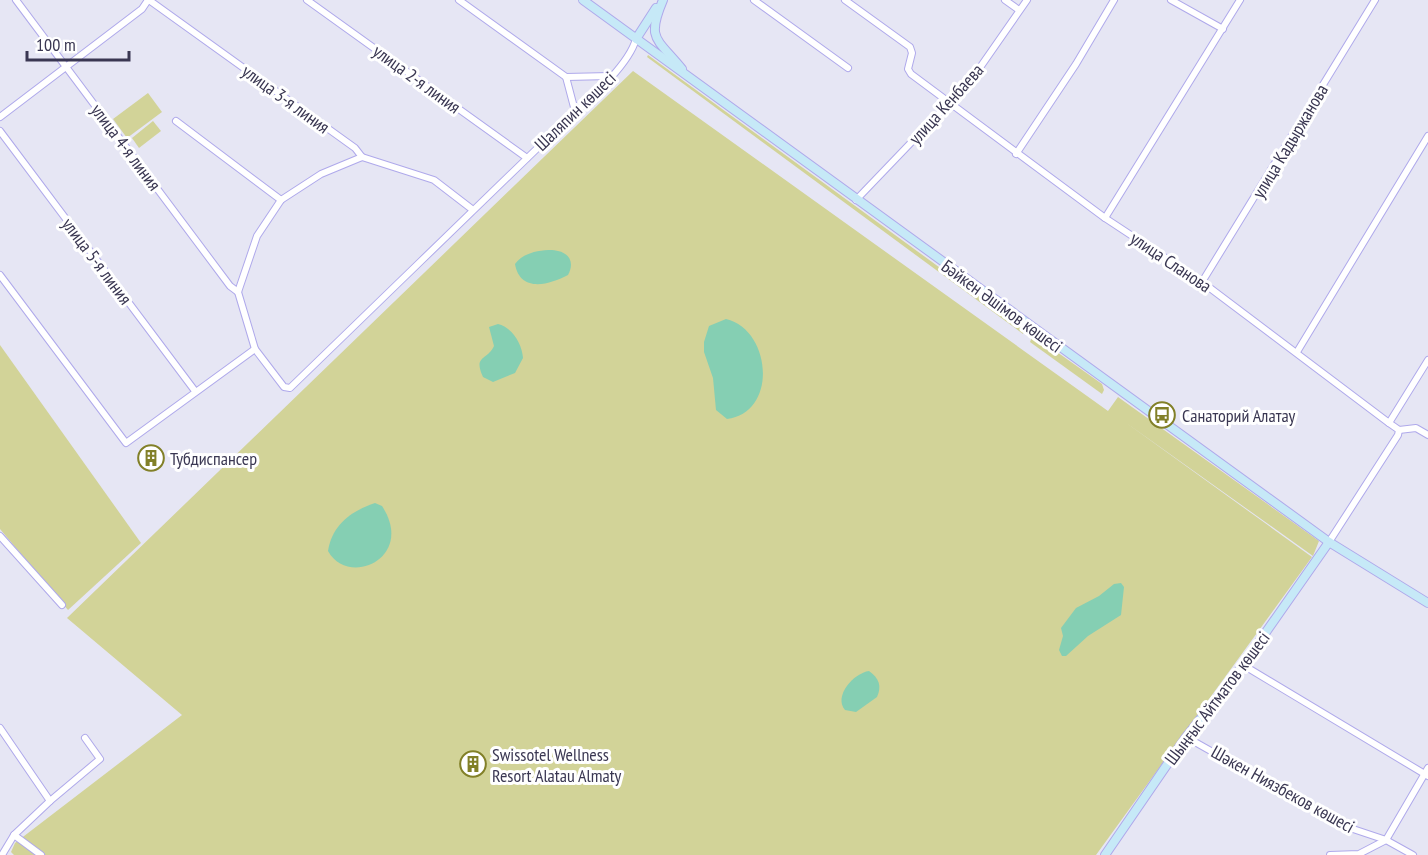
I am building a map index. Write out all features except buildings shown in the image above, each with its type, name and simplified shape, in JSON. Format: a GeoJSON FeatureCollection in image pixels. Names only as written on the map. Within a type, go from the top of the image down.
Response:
{"type":"FeatureCollection","features":[{"type":"Feature","properties":{"kind":"main road","name":"Бәйкен Әшімов көшесі"},"geometry":{"type":"LineString","coordinates":[[583,0],[856,201],[1329,542],[1428,603]]}},
{"type":"Feature","properties":{"kind":"main road","name":"Шаляпин көшесі"},"geometry":{"type":"LineString","coordinates":[[636,39],[662,0]]}},
{"type":"Feature","properties":{"kind":"main road"},"geometry":{"type":"LineString","coordinates":[[662,0],[653,24],[654,33],[690,79]]}},
{"type":"Feature","properties":{"kind":"main road","name":"Шыңғыс Айтматов көшесі"},"geometry":{"type":"LineString","coordinates":[[1106,855],[1186,736],[1243,665],[1329,542]]}},
{"type":"Feature","properties":{"kind":"street","name":"улица 4-я линия"},"geometry":{"type":"LineString","coordinates":[[15,0],[230,286],[238,292]]}},
{"type":"Feature","properties":{"kind":"street"},"geometry":{"type":"LineString","coordinates":[[0,117],[142,9],[148,0]]}},
{"type":"Feature","properties":{"kind":"street","name":"улица 3-я линия"},"geometry":{"type":"LineString","coordinates":[[148,0],[355,148],[362,157]]}},
{"type":"Feature","properties":{"kind":"street","name":"улица 2-я линия"},"geometry":{"type":"LineString","coordinates":[[307,0],[527,158]]}},
{"type":"Feature","properties":{"kind":"street"},"geometry":{"type":"LineString","coordinates":[[459,0],[566,77],[611,76]]}},
{"type":"Feature","properties":{"kind":"street"},"geometry":{"type":"LineString","coordinates":[[754,0],[848,68]]}},
{"type":"Feature","properties":{"kind":"street","name":"улица Сланова"},"geometry":{"type":"LineString","coordinates":[[845,0],[910,47],[912,53],[908,69],[911,74],[950,105],[1105,218],[1202,282],[1399,430]]}},
{"type":"Feature","properties":{"kind":"street"},"geometry":{"type":"LineString","coordinates":[[1005,0],[1019,10]]}},
{"type":"Feature","properties":{"kind":"street","name":"улица Кенбаева"},"geometry":{"type":"LineString","coordinates":[[856,201],[950,105],[972,79],[1027,0]]}},
{"type":"Feature","properties":{"kind":"street"},"geometry":{"type":"LineString","coordinates":[[1016,154],[1076,64],[1114,0]]}},
{"type":"Feature","properties":{"kind":"street"},"geometry":{"type":"LineString","coordinates":[[1171,0],[1222,29]]}},
{"type":"Feature","properties":{"kind":"street"},"geometry":{"type":"LineString","coordinates":[[1105,218],[1240,0]]}},
{"type":"Feature","properties":{"kind":"street","name":"улица Кадыржанова"},"geometry":{"type":"LineString","coordinates":[[1202,282],[1375,0]]}},
{"type":"Feature","properties":{"kind":"street","name":"Шаляпин көшесі"},"geometry":{"type":"LineString","coordinates":[[255,349],[284,387],[290,388],[611,76],[632,52],[636,39]]}},
{"type":"Feature","properties":{"kind":"street"},"geometry":{"type":"LineString","coordinates":[[566,77],[575,111]]}},
{"type":"Feature","properties":{"kind":"street"},"geometry":{"type":"LineString","coordinates":[[176,121],[281,200]]}},
{"type":"Feature","properties":{"kind":"street","name":"улица 5-я линия"},"geometry":{"type":"LineString","coordinates":[[0,131],[195,391]]}},
{"type":"Feature","properties":{"kind":"street"},"geometry":{"type":"LineString","coordinates":[[1297,352],[1428,136]]}},
{"type":"Feature","properties":{"kind":"street"},"geometry":{"type":"LineString","coordinates":[[0,275],[126,443],[255,349],[238,292],[257,236],[281,200],[321,174],[362,157],[434,180],[473,210]]}},
{"type":"Feature","properties":{"kind":"street"},"geometry":{"type":"LineString","coordinates":[[1389,423],[1428,360]]}},
{"type":"Feature","properties":{"kind":"street"},"geometry":{"type":"LineString","coordinates":[[1329,542],[1398,435],[1399,430],[1416,428],[1428,435]]}},
{"type":"Feature","properties":{"kind":"street"},"geometry":{"type":"LineString","coordinates":[[0,536],[62,605]]}},
{"type":"Feature","properties":{"kind":"street"},"geometry":{"type":"LineString","coordinates":[[1243,665],[1427,773],[1386,840],[1359,854],[1330,855]]}},
{"type":"Feature","properties":{"kind":"street"},"geometry":{"type":"LineString","coordinates":[[0,728],[49,799]]}},
{"type":"Feature","properties":{"kind":"street","name":"Шәкен Ниязбеков көшесі"},"geometry":{"type":"LineString","coordinates":[[1186,736],[1344,826],[1386,840],[1413,855]]}},
{"type":"Feature","properties":{"kind":"street"},"geometry":{"type":"LineString","coordinates":[[2,855],[14,835],[49,799],[100,759],[85,738]]}},
{"type":"Feature","properties":{"kind":"street"},"geometry":{"type":"LineString","coordinates":[[14,835],[41,855]]}},
{"type":"Feature","properties":{"kind":"shaded area"},"geometry":{"type":"Polygon","coordinates":[[[648,55],[1024,329],[1023,334],[647,57],[648,55]]]}},
{"type":"Feature","properties":{"kind":"shaded area"},"geometry":{"type":"Polygon","coordinates":[[[633,71],[1108,411],[1118,397],[1319,541],[1313,556],[1125,422],[1312,557],[1096,855],[14,855],[11,852],[15,843],[182,715],[67,618],[633,71]]]}},
{"type":"Feature","properties":{"kind":"shaded area"},"geometry":{"type":"Polygon","coordinates":[[[148,93],[162,112],[127,138],[113,119],[148,93]]]}},
{"type":"Feature","properties":{"kind":"shaded area"},"geometry":{"type":"Polygon","coordinates":[[[153,121],[161,131],[139,148],[132,138],[153,121]]]}},
{"type":"Feature","properties":{"kind":"shaded area"},"geometry":{"type":"Polygon","coordinates":[[[552,250],[562,252],[569,257],[571,265],[568,275],[552,282],[536,284],[529,283],[518,273],[515,264],[522,257],[531,253],[552,250]]]}},
{"type":"Feature","properties":{"kind":"shaded area"},"geometry":{"type":"Polygon","coordinates":[[[726,319],[741,326],[753,338],[760,354],[763,371],[761,388],[755,402],[743,413],[727,419],[716,410],[713,378],[704,352],[704,342],[709,326],[726,319]]]}},
{"type":"Feature","properties":{"kind":"shaded area"},"geometry":{"type":"Polygon","coordinates":[[[498,324],[508,329],[516,337],[523,358],[515,373],[493,382],[483,377],[480,361],[494,346],[489,327],[498,324]]]}},
{"type":"Feature","properties":{"kind":"shaded area"},"geometry":{"type":"Polygon","coordinates":[[[1033,335],[1102,384],[1104,390],[1102,394],[1030,342],[1033,335]]]}},
{"type":"Feature","properties":{"kind":"shaded area"},"geometry":{"type":"Polygon","coordinates":[[[0,345],[141,543],[68,610],[0,529],[0,345]]]}},
{"type":"Feature","properties":{"kind":"shaded area"},"geometry":{"type":"Polygon","coordinates":[[[375,503],[382,506],[390,524],[391,540],[385,553],[375,562],[363,567],[350,567],[337,562],[328,551],[338,526],[358,510],[375,503]]]}},
{"type":"Feature","properties":{"kind":"shaded area"},"geometry":{"type":"Polygon","coordinates":[[[1121,583],[1124,587],[1121,615],[1088,636],[1066,656],[1062,656],[1059,650],[1063,636],[1061,628],[1076,608],[1099,596],[1114,584],[1121,583]]]}},
{"type":"Feature","properties":{"kind":"shaded area"},"geometry":{"type":"Polygon","coordinates":[[[869,671],[879,682],[877,697],[856,712],[845,710],[842,704],[843,692],[857,676],[869,671]]]}},
{"type":"Feature","properties":{"kind":"place","name":"Санаторий Алатау"},"geometry":{"type":"Point","coordinates":[1162,415]}},
{"type":"Feature","properties":{"kind":"place","name":"Тубдиспансер"},"geometry":{"type":"Point","coordinates":[151,458]}},
{"type":"Feature","properties":{"kind":"place","name":"Swissotel Wellness Resort Alatau Almaty"},"geometry":{"type":"Point","coordinates":[473,764]}}]}
